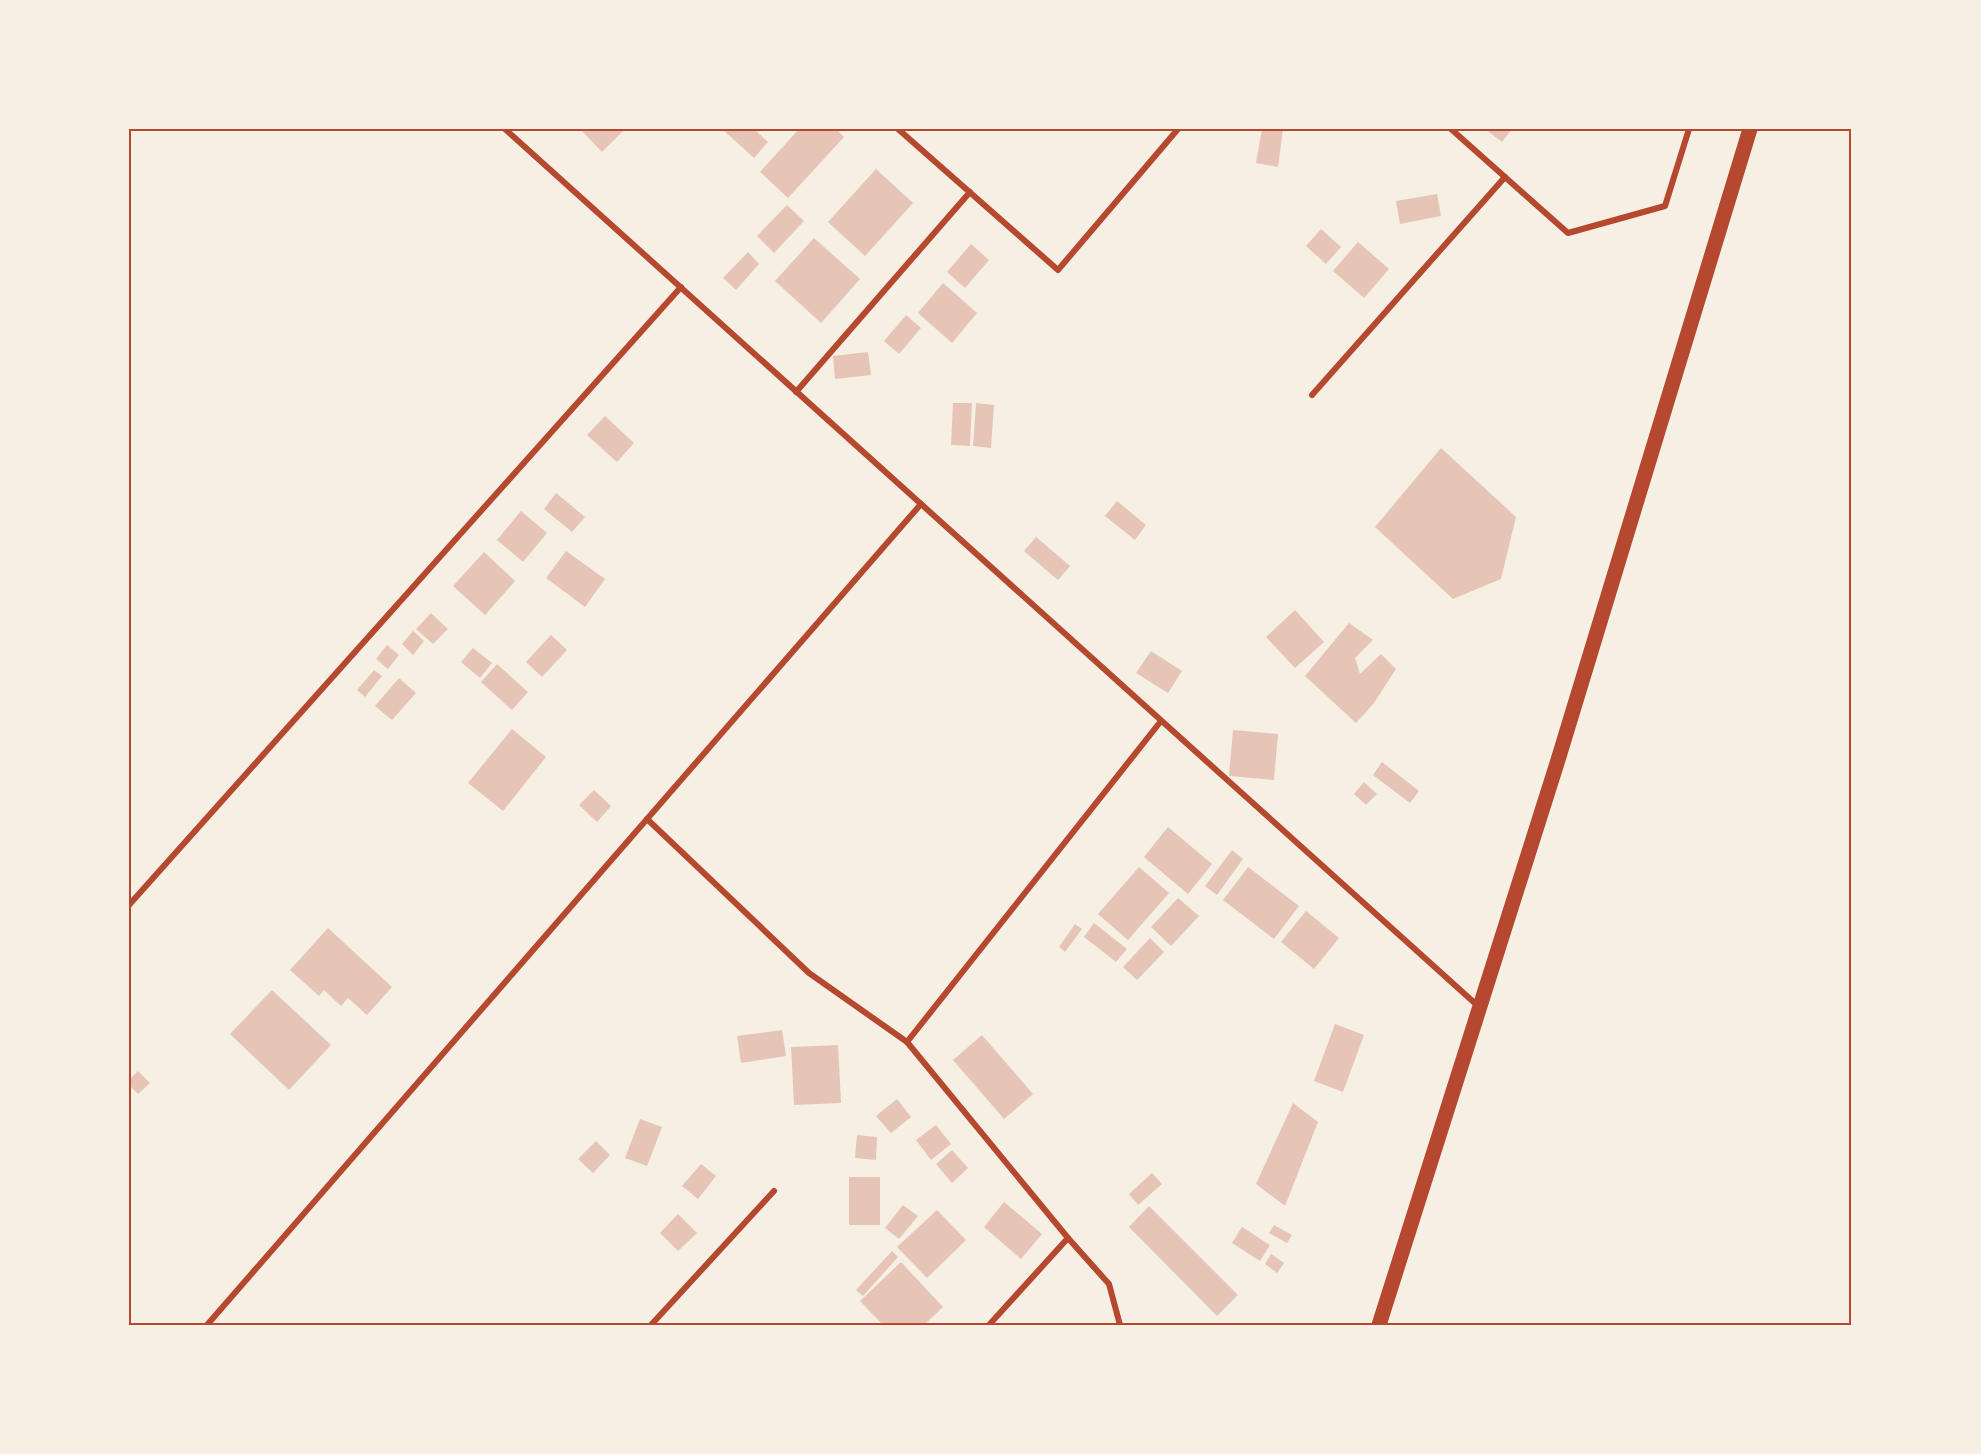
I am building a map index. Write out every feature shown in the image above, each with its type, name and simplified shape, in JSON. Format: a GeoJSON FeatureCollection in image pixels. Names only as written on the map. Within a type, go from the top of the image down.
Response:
{"type":"FeatureCollection","features":[{"type":"Feature","properties":{"kind":"main road"},"geometry":{"type":"LineString","coordinates":[[1379,1325],[1558,760],[1750,129]]}},
{"type":"Feature","properties":{"kind":"street"},"geometry":{"type":"LineString","coordinates":[[505,129],[1479,1007]]}},
{"type":"Feature","properties":{"kind":"street"},"geometry":{"type":"LineString","coordinates":[[898,129],[1058,270],[1179,129]]}},
{"type":"Feature","properties":{"kind":"street"},"geometry":{"type":"LineString","coordinates":[[1451,129],[1568,233],[1665,206],[1689,129]]}},
{"type":"Feature","properties":{"kind":"street"},"geometry":{"type":"LineString","coordinates":[[1312,395],[1505,177]]}},
{"type":"Feature","properties":{"kind":"street"},"geometry":{"type":"LineString","coordinates":[[796,392],[970,192]]}},
{"type":"Feature","properties":{"kind":"street"},"geometry":{"type":"LineString","coordinates":[[129,905],[681,287]]}},
{"type":"Feature","properties":{"kind":"street"},"geometry":{"type":"LineString","coordinates":[[207,1325],[921,504]]}},
{"type":"Feature","properties":{"kind":"street"},"geometry":{"type":"LineString","coordinates":[[907,1042],[1161,721]]}},
{"type":"Feature","properties":{"kind":"street"},"geometry":{"type":"LineString","coordinates":[[647,819],[809,973],[907,1042],[1068,1238],[1109,1284],[1120,1325]]}},
{"type":"Feature","properties":{"kind":"street"},"geometry":{"type":"LineString","coordinates":[[651,1325],[774,1191]]}},
{"type":"Feature","properties":{"kind":"street"},"geometry":{"type":"LineString","coordinates":[[989,1325],[1068,1238]]}},
{"type":"Feature","properties":{"kind":"building"},"geometry":{"type":"Polygon","coordinates":[[[580,129],[625,129],[602,152],[580,129]]]}},
{"type":"Feature","properties":{"kind":"building"},"geometry":{"type":"Polygon","coordinates":[[[722,129],[754,129],[768,142],[754,158],[722,129]]]}},
{"type":"Feature","properties":{"kind":"building"},"geometry":{"type":"Polygon","coordinates":[[[799,129],[836,129],[844,137],[788,198],[760,172],[799,129]]]}},
{"type":"Feature","properties":{"kind":"building"},"geometry":{"type":"Polygon","coordinates":[[[1262,129],[1283,129],[1278,167],[1256,163],[1262,129]]]}},
{"type":"Feature","properties":{"kind":"building"},"geometry":{"type":"Polygon","coordinates":[[[1485,129],[1512,129],[1502,142],[1485,129]]]}},
{"type":"Feature","properties":{"kind":"building"},"geometry":{"type":"Polygon","coordinates":[[[876,169],[913,203],[865,256],[828,222],[876,169]]]}},
{"type":"Feature","properties":{"kind":"building"},"geometry":{"type":"Polygon","coordinates":[[[1437,194],[1441,216],[1400,224],[1396,201],[1437,194]]]}},
{"type":"Feature","properties":{"kind":"building"},"geometry":{"type":"Polygon","coordinates":[[[787,205],[804,221],[774,253],[757,236],[787,205]]]}},
{"type":"Feature","properties":{"kind":"building"},"geometry":{"type":"Polygon","coordinates":[[[1321,229],[1341,247],[1326,264],[1306,246],[1321,229]]]}},
{"type":"Feature","properties":{"kind":"building"},"geometry":{"type":"Polygon","coordinates":[[[814,238],[860,279],[821,323],[775,281],[814,238]]]}},
{"type":"Feature","properties":{"kind":"building"},"geometry":{"type":"Polygon","coordinates":[[[1358,242],[1389,269],[1364,298],[1333,271],[1358,242]]]}},
{"type":"Feature","properties":{"kind":"building"},"geometry":{"type":"Polygon","coordinates":[[[971,244],[989,260],[965,288],[947,272],[971,244]]]}},
{"type":"Feature","properties":{"kind":"building"},"geometry":{"type":"Polygon","coordinates":[[[748,252],[759,264],[736,290],[723,278],[748,252]]]}},
{"type":"Feature","properties":{"kind":"building"},"geometry":{"type":"Polygon","coordinates":[[[943,283],[977,313],[952,343],[918,313],[943,283]]]}},
{"type":"Feature","properties":{"kind":"building"},"geometry":{"type":"Polygon","coordinates":[[[906,315],[921,328],[899,354],[884,341],[906,315]]]}},
{"type":"Feature","properties":{"kind":"building"},"geometry":{"type":"Polygon","coordinates":[[[868,352],[871,375],[835,379],[833,356],[868,352]]]}},
{"type":"Feature","properties":{"kind":"building"},"geometry":{"type":"Polygon","coordinates":[[[953,403],[972,403],[970,446],[951,445],[953,403]]]}},
{"type":"Feature","properties":{"kind":"building"},"geometry":{"type":"Polygon","coordinates":[[[976,403],[994,405],[991,448],[973,446],[976,403]]]}},
{"type":"Feature","properties":{"kind":"building"},"geometry":{"type":"Polygon","coordinates":[[[605,416],[634,443],[617,462],[587,435],[605,416]]]}},
{"type":"Feature","properties":{"kind":"building"},"geometry":{"type":"Polygon","coordinates":[[[1441,448],[1516,517],[1501,579],[1453,599],[1375,527],[1441,448]]]}},
{"type":"Feature","properties":{"kind":"building"},"geometry":{"type":"Polygon","coordinates":[[[556,493],[585,517],[572,532],[544,509],[556,493]]]}},
{"type":"Feature","properties":{"kind":"building"},"geometry":{"type":"Polygon","coordinates":[[[1117,501],[1146,525],[1135,540],[1105,516],[1117,501]]]}},
{"type":"Feature","properties":{"kind":"building"},"geometry":{"type":"Polygon","coordinates":[[[521,511],[547,533],[523,562],[497,540],[521,511]]]}},
{"type":"Feature","properties":{"kind":"building"},"geometry":{"type":"Polygon","coordinates":[[[1036,537],[1070,566],[1058,580],[1024,551],[1036,537]]]}},
{"type":"Feature","properties":{"kind":"building"},"geometry":{"type":"Polygon","coordinates":[[[566,551],[605,579],[585,607],[546,578],[566,551]]]}},
{"type":"Feature","properties":{"kind":"building"},"geometry":{"type":"Polygon","coordinates":[[[484,552],[515,581],[485,615],[453,586],[484,552]]]}},
{"type":"Feature","properties":{"kind":"building"},"geometry":{"type":"Polygon","coordinates":[[[1295,610],[1324,642],[1295,668],[1266,637],[1295,610]]]}},
{"type":"Feature","properties":{"kind":"building"},"geometry":{"type":"Polygon","coordinates":[[[431,613],[448,629],[433,644],[416,629],[431,613]]]}},
{"type":"Feature","properties":{"kind":"building"},"geometry":{"type":"Polygon","coordinates":[[[1349,623],[1373,640],[1355,658],[1360,674],[1381,654],[1396,669],[1374,703],[1356,723],[1305,676],[1349,623]]]}},
{"type":"Feature","properties":{"kind":"building"},"geometry":{"type":"Polygon","coordinates":[[[413,631],[424,641],[413,655],[402,644],[413,631]]]}},
{"type":"Feature","properties":{"kind":"building"},"geometry":{"type":"Polygon","coordinates":[[[551,635],[567,650],[542,677],[526,662],[551,635]]]}},
{"type":"Feature","properties":{"kind":"building"},"geometry":{"type":"Polygon","coordinates":[[[387,645],[399,655],[388,669],[376,659],[387,645]]]}},
{"type":"Feature","properties":{"kind":"building"},"geometry":{"type":"Polygon","coordinates":[[[473,648],[492,663],[480,678],[461,662],[473,648]]]}},
{"type":"Feature","properties":{"kind":"building"},"geometry":{"type":"Polygon","coordinates":[[[1151,651],[1182,671],[1168,693],[1136,673],[1151,651]]]}},
{"type":"Feature","properties":{"kind":"building"},"geometry":{"type":"Polygon","coordinates":[[[497,664],[528,692],[512,710],[481,682],[497,664]]]}},
{"type":"Feature","properties":{"kind":"building"},"geometry":{"type":"Polygon","coordinates":[[[374,670],[382,676],[365,697],[357,690],[374,670]]]}},
{"type":"Feature","properties":{"kind":"building"},"geometry":{"type":"Polygon","coordinates":[[[399,678],[416,693],[392,720],[375,706],[399,678]]]}},
{"type":"Feature","properties":{"kind":"building"},"geometry":{"type":"Polygon","coordinates":[[[512,729],[546,757],[503,811],[468,783],[512,729]]]}},
{"type":"Feature","properties":{"kind":"building"},"geometry":{"type":"Polygon","coordinates":[[[1233,730],[1278,734],[1274,780],[1229,776],[1233,730]]]}},
{"type":"Feature","properties":{"kind":"building"},"geometry":{"type":"Polygon","coordinates":[[[1382,762],[1419,791],[1410,803],[1373,775],[1382,762]]]}},
{"type":"Feature","properties":{"kind":"building"},"geometry":{"type":"Polygon","coordinates":[[[1364,782],[1377,794],[1366,805],[1354,794],[1364,782]]]}},
{"type":"Feature","properties":{"kind":"building"},"geometry":{"type":"Polygon","coordinates":[[[594,790],[611,806],[597,822],[579,805],[594,790]]]}},
{"type":"Feature","properties":{"kind":"building"},"geometry":{"type":"Polygon","coordinates":[[[1168,827],[1212,864],[1188,894],[1144,857],[1168,827]]]}},
{"type":"Feature","properties":{"kind":"building"},"geometry":{"type":"Polygon","coordinates":[[[1232,850],[1243,859],[1217,895],[1205,886],[1232,850]]]}},
{"type":"Feature","properties":{"kind":"building"},"geometry":{"type":"Polygon","coordinates":[[[1139,867],[1169,893],[1128,940],[1098,914],[1139,867]]]}},
{"type":"Feature","properties":{"kind":"building"},"geometry":{"type":"Polygon","coordinates":[[[1248,867],[1299,906],[1274,939],[1223,900],[1248,867]]]}},
{"type":"Feature","properties":{"kind":"building"},"geometry":{"type":"Polygon","coordinates":[[[1178,898],[1199,916],[1171,946],[1151,927],[1178,898]]]}},
{"type":"Feature","properties":{"kind":"building"},"geometry":{"type":"Polygon","coordinates":[[[1306,911],[1339,938],[1314,969],[1281,942],[1306,911]]]}},
{"type":"Feature","properties":{"kind":"building"},"geometry":{"type":"Polygon","coordinates":[[[1094,923],[1127,949],[1116,962],[1084,937],[1094,923]]]}},
{"type":"Feature","properties":{"kind":"building"},"geometry":{"type":"Polygon","coordinates":[[[1075,924],[1082,929],[1065,952],[1059,947],[1075,924]]]}},
{"type":"Feature","properties":{"kind":"building"},"geometry":{"type":"Polygon","coordinates":[[[328,928],[392,987],[367,1015],[348,998],[341,1006],[324,990],[319,996],[290,970],[328,928]]]}},
{"type":"Feature","properties":{"kind":"building"},"geometry":{"type":"Polygon","coordinates":[[[1150,938],[1164,952],[1137,980],[1123,967],[1150,938]]]}},
{"type":"Feature","properties":{"kind":"building"},"geometry":{"type":"Polygon","coordinates":[[[272,990],[331,1045],[289,1090],[230,1034],[272,990]]]}},
{"type":"Feature","properties":{"kind":"building"},"geometry":{"type":"Polygon","coordinates":[[[1335,1024],[1364,1035],[1343,1092],[1314,1081],[1335,1024]]]}},
{"type":"Feature","properties":{"kind":"building"},"geometry":{"type":"Polygon","coordinates":[[[782,1030],[786,1056],[741,1063],[737,1036],[782,1030]]]}},
{"type":"Feature","properties":{"kind":"building"},"geometry":{"type":"Polygon","coordinates":[[[982,1035],[1033,1094],[1004,1119],[953,1060],[982,1035]]]}},
{"type":"Feature","properties":{"kind":"building"},"geometry":{"type":"Polygon","coordinates":[[[838,1045],[841,1103],[794,1105],[791,1047],[838,1045]]]}},
{"type":"Feature","properties":{"kind":"building"},"geometry":{"type":"Polygon","coordinates":[[[138,1071],[150,1083],[138,1094],[129,1085],[129,1080],[138,1071]]]}},
{"type":"Feature","properties":{"kind":"building"},"geometry":{"type":"Polygon","coordinates":[[[897,1099],[911,1117],[891,1133],[876,1116],[897,1099]]]}},
{"type":"Feature","properties":{"kind":"building"},"geometry":{"type":"Polygon","coordinates":[[[1293,1103],[1318,1122],[1285,1206],[1256,1184],[1293,1103]]]}},
{"type":"Feature","properties":{"kind":"building"},"geometry":{"type":"Polygon","coordinates":[[[640,1119],[662,1127],[647,1166],[625,1158],[640,1119]]]}},
{"type":"Feature","properties":{"kind":"building"},"geometry":{"type":"Polygon","coordinates":[[[936,1125],[951,1144],[931,1160],[916,1140],[936,1125]]]}},
{"type":"Feature","properties":{"kind":"building"},"geometry":{"type":"Polygon","coordinates":[[[857,1135],[877,1137],[876,1160],[855,1158],[857,1135]]]}},
{"type":"Feature","properties":{"kind":"building"},"geometry":{"type":"Polygon","coordinates":[[[596,1141],[610,1155],[593,1173],[578,1159],[596,1141]]]}},
{"type":"Feature","properties":{"kind":"building"},"geometry":{"type":"Polygon","coordinates":[[[952,1150],[968,1168],[952,1183],[936,1164],[952,1150]]]}},
{"type":"Feature","properties":{"kind":"building"},"geometry":{"type":"Polygon","coordinates":[[[701,1164],[716,1176],[698,1199],[682,1186],[701,1164]]]}},
{"type":"Feature","properties":{"kind":"building"},"geometry":{"type":"Polygon","coordinates":[[[1152,1173],[1162,1184],[1138,1205],[1129,1194],[1152,1173]]]}},
{"type":"Feature","properties":{"kind":"building"},"geometry":{"type":"Polygon","coordinates":[[[849,1177],[880,1177],[880,1225],[849,1225],[849,1177]]]}},
{"type":"Feature","properties":{"kind":"building"},"geometry":{"type":"Polygon","coordinates":[[[1004,1202],[1042,1234],[1021,1259],[984,1227],[1004,1202]]]}},
{"type":"Feature","properties":{"kind":"building"},"geometry":{"type":"Polygon","coordinates":[[[903,1205],[918,1216],[899,1239],[885,1228],[903,1205]]]}},
{"type":"Feature","properties":{"kind":"building"},"geometry":{"type":"Polygon","coordinates":[[[1149,1206],[1238,1295],[1217,1316],[1129,1227],[1149,1206]]]}},
{"type":"Feature","properties":{"kind":"building"},"geometry":{"type":"Polygon","coordinates":[[[937,1210],[966,1240],[927,1278],[897,1247],[937,1210]]]}},
{"type":"Feature","properties":{"kind":"building"},"geometry":{"type":"Polygon","coordinates":[[[678,1214],[697,1233],[678,1251],[660,1233],[678,1214]]]}},
{"type":"Feature","properties":{"kind":"building"},"geometry":{"type":"Polygon","coordinates":[[[1274,1225],[1292,1235],[1287,1243],[1269,1233],[1274,1225]]]}},
{"type":"Feature","properties":{"kind":"building"},"geometry":{"type":"Polygon","coordinates":[[[1242,1227],[1270,1245],[1260,1261],[1232,1243],[1242,1227]]]}},
{"type":"Feature","properties":{"kind":"building"},"geometry":{"type":"Polygon","coordinates":[[[892,1251],[898,1257],[863,1296],[856,1290],[892,1251]]]}},
{"type":"Feature","properties":{"kind":"building"},"geometry":{"type":"Polygon","coordinates":[[[1271,1254],[1284,1263],[1277,1273],[1265,1264],[1271,1254]]]}},
{"type":"Feature","properties":{"kind":"building"},"geometry":{"type":"Polygon","coordinates":[[[901,1262],[943,1307],[924,1325],[883,1325],[860,1301],[901,1262]]]}}]}
